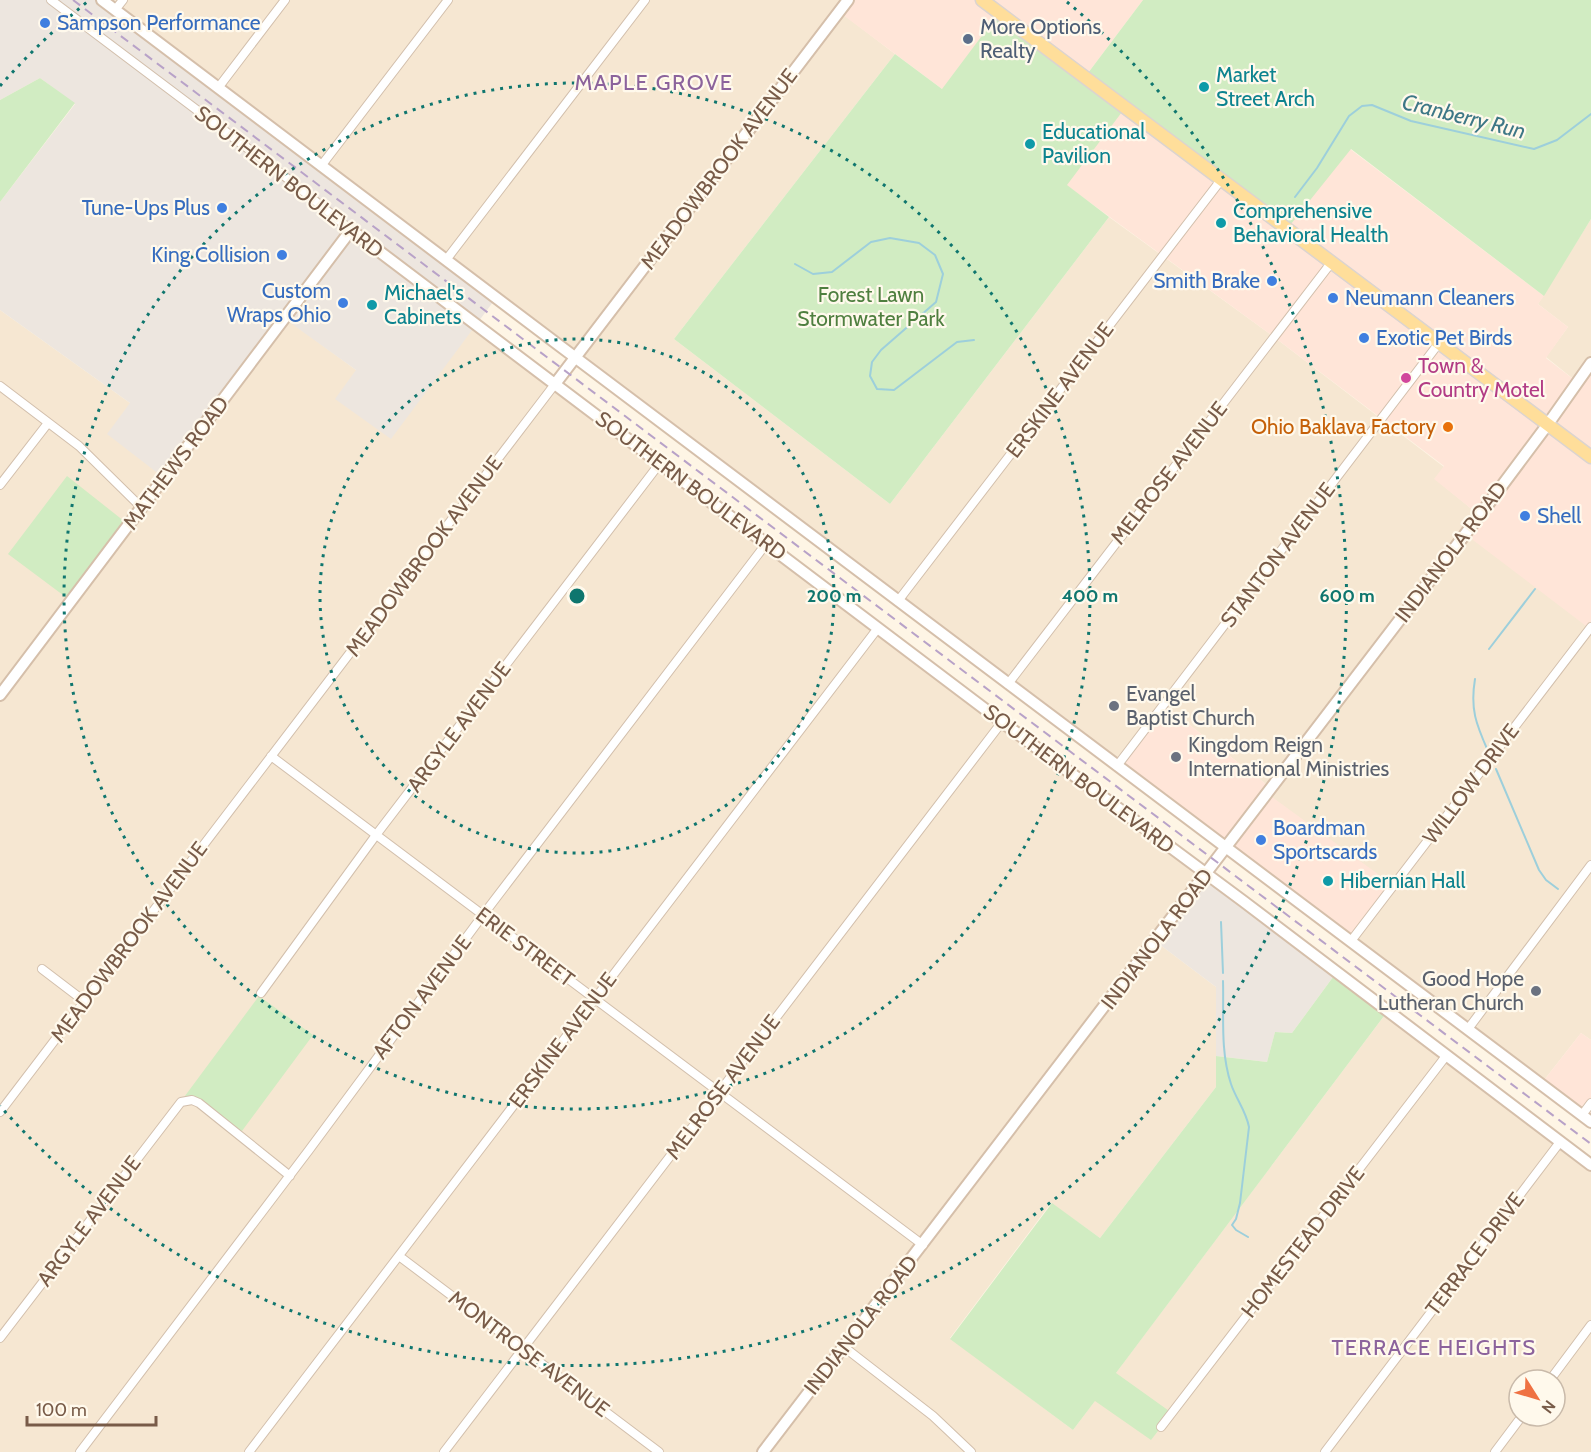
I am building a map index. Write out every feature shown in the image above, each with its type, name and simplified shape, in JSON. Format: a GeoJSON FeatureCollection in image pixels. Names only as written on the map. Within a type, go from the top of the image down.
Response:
{"type":"FeatureCollection","features":[{"type":"Feature","properties":{"kind":"main road"},"geometry":{"type":"LineString","coordinates":[[982,0],[1591,457]]}},
{"type":"Feature","properties":{"kind":"street","name":"SOUTHERN BOULEVARD"},"geometry":{"type":"LineString","coordinates":[[51,0],[766,544],[1591,1165]]}},
{"type":"Feature","properties":{"kind":"street","name":"SOUTHERN BOULEVARD"},"geometry":{"type":"LineString","coordinates":[[102,0],[1587,1119]]}},
{"type":"Feature","properties":{"kind":"street"},"geometry":{"type":"LineString","coordinates":[[115,10],[123,0]]}},
{"type":"Feature","properties":{"kind":"street"},"geometry":{"type":"LineString","coordinates":[[218,88],[285,0]]}},
{"type":"Feature","properties":{"kind":"street"},"geometry":{"type":"LineString","coordinates":[[321,166],[448,0]]}},
{"type":"Feature","properties":{"kind":"street"},"geometry":{"type":"LineString","coordinates":[[446,260],[645,0]]}},
{"type":"Feature","properties":{"kind":"street","name":"MEADOWBROOK AVENUE"},"geometry":{"type":"LineString","coordinates":[[0,1112],[848,0]]}},
{"type":"Feature","properties":{"kind":"street","name":"ERSKINE AVENUE"},"geometry":{"type":"LineString","coordinates":[[898,601],[1221,180]]}},
{"type":"Feature","properties":{"kind":"street","name":"MATHEWS ROAD"},"geometry":{"type":"LineString","coordinates":[[0,695],[351,230]]}},
{"type":"Feature","properties":{"kind":"street","name":"MELROSE AVENUE"},"geometry":{"type":"LineString","coordinates":[[1008,684],[1331,262]]}},
{"type":"Feature","properties":{"kind":"street","name":"STANTON AVENUE"},"geometry":{"type":"LineString","coordinates":[[1117,766],[1440,343]]}},
{"type":"Feature","properties":{"kind":"street","name":"INDIANOLA ROAD"},"geometry":{"type":"LineString","coordinates":[[763,1452],[1207,874],[1548,424],[1591,363]]}},
{"type":"Feature","properties":{"kind":"street"},"geometry":{"type":"LineString","coordinates":[[0,386],[79,446],[142,508]]}},
{"type":"Feature","properties":{"kind":"street"},"geometry":{"type":"LineString","coordinates":[[0,485],[48,423]]}},
{"type":"Feature","properties":{"kind":"street","name":"ARGYLE AVENUE"},"geometry":{"type":"LineString","coordinates":[[261,993],[376,835],[660,463]]}},
{"type":"Feature","properties":{"kind":"street","name":"AFTON AVENUE"},"geometry":{"type":"LineString","coordinates":[[80,1452],[290,1176],[483,915],[766,544]]}},
{"type":"Feature","properties":{"kind":"street","name":"WILLOW DRIVE"},"geometry":{"type":"LineString","coordinates":[[1352,941],[1367,918],[1591,627]]}},
{"type":"Feature","properties":{"kind":"street","name":"ERSKINE AVENUE"},"geometry":{"type":"LineString","coordinates":[[249,1452],[878,628]]}},
{"type":"Feature","properties":{"kind":"street","name":"MELROSE AVENUE"},"geometry":{"type":"LineString","coordinates":[[444,1452],[1002,722]]}},
{"type":"Feature","properties":{"kind":"street","name":"ERIE STREET"},"geometry":{"type":"LineString","coordinates":[[271,756],[923,1245]]}},
{"type":"Feature","properties":{"kind":"street"},"geometry":{"type":"LineString","coordinates":[[1468,1029],[1591,865]]}},
{"type":"Feature","properties":{"kind":"street"},"geometry":{"type":"LineString","coordinates":[[42,969],[84,1001]]}},
{"type":"Feature","properties":{"kind":"street","name":"HOMESTEAD DRIVE"},"geometry":{"type":"LineString","coordinates":[[1161,1427],[1446,1056]]}},
{"type":"Feature","properties":{"kind":"street","name":"ARGYLE AVENUE"},"geometry":{"type":"LineString","coordinates":[[0,1338],[179,1104],[184,1101],[192,1100],[200,1103],[290,1176]]}},
{"type":"Feature","properties":{"kind":"street"},"geometry":{"type":"LineString","coordinates":[[1587,1119],[1591,1103]]}},
{"type":"Feature","properties":{"kind":"street","name":"TERRACE DRIVE"},"geometry":{"type":"LineString","coordinates":[[1326,1452],[1560,1142]]}},
{"type":"Feature","properties":{"kind":"street","name":"MONTROSE AVENUE"},"geometry":{"type":"LineString","coordinates":[[399,1256],[659,1452]]}},
{"type":"Feature","properties":{"kind":"street"},"geometry":{"type":"LineString","coordinates":[[1559,1368],[1591,1325]]}},
{"type":"Feature","properties":{"kind":"street"},"geometry":{"type":"LineString","coordinates":[[844,1347],[927,1410],[971,1452]]}},
{"type":"Feature","properties":{"kind":"street"},"geometry":{"type":"LineString","coordinates":[[1495,1452],[1513,1428]]}},
{"type":"Feature","properties":{"kind":"shaded area"},"geometry":{"type":"Polygon","coordinates":[[[0,0],[102,0],[496,298],[391,439],[335,399],[356,370],[285,319],[164,478],[107,434],[130,403],[0,310],[0,202],[75,104],[40,78],[0,100],[0,0]]]}},
{"type":"Feature","properties":{"kind":"shaded area"},"geometry":{"type":"Polygon","coordinates":[[[102,0],[842,0],[840,12],[895,54],[674,339],[890,504],[1109,217],[1274,337],[1444,467],[1435,479],[1479,515],[1591,627],[1591,1040],[1581,1033],[1541,1084],[1351,941],[1268,793],[1271,788],[1164,705],[1117,766],[102,0]]]}},
{"type":"Feature","properties":{"kind":"shaded area"},"geometry":{"type":"Polygon","coordinates":[[[842,0],[1143,0],[1085,77],[942,89],[839,12],[842,0]]]}},
{"type":"Feature","properties":{"kind":"shaded area"},"geometry":{"type":"Polygon","coordinates":[[[1125,107],[1350,149],[1544,296],[1538,304],[1568,327],[1546,358],[1577,382],[1591,363],[1590,629],[1465,534],[1479,515],[1434,479],[1444,466],[1274,337],[1066,185],[1125,107]]]}},
{"type":"Feature","properties":{"kind":"shaded area"},"geometry":{"type":"Polygon","coordinates":[[[1591,219],[1591,363],[1577,382],[1546,357],[1568,327],[1538,304],[1591,219]]]}},
{"type":"Feature","properties":{"kind":"shaded area"},"geometry":{"type":"Polygon","coordinates":[[[0,310],[130,403],[285,318],[356,370],[476,325],[1207,874],[1155,941],[1216,987],[1216,1087],[1100,1238],[1051,1203],[950,1338],[1073,1430],[1387,1012],[1591,1165],[1591,1452],[0,1452],[0,310]]]}},
{"type":"Feature","properties":{"kind":"shaded area"},"geometry":{"type":"Polygon","coordinates":[[[1164,705],[1271,788],[1268,794],[1393,885],[1351,941],[1117,766],[1164,705]]]}},
{"type":"Feature","properties":{"kind":"shaded area"},"geometry":{"type":"Polygon","coordinates":[[[1207,874],[1336,973],[1292,1033],[1275,1032],[1267,1062],[1216,1056],[1216,987],[1155,941],[1207,874]]]}},
{"type":"Feature","properties":{"kind":"shaded area"},"geometry":{"type":"Polygon","coordinates":[[[1581,1033],[1591,1040],[1591,1122],[1541,1084],[1581,1033]]]}},
{"type":"Feature","properties":{"kind":"green space","name":"Forest Lawn Stormwater Park"},"geometry":{"type":"Polygon","coordinates":[[[1143,0],[1591,0],[1591,219],[1544,296],[1351,149],[1287,229],[1125,108],[1067,185],[1109,217],[890,504],[674,339],[895,54],[942,89],[999,13],[1085,77],[1143,0]]]}},
{"type":"Feature","properties":{"kind":"green space"},"geometry":{"type":"Polygon","coordinates":[[[40,78],[75,103],[0,202],[0,100],[40,78]]]}},
{"type":"Feature","properties":{"kind":"green space"},"geometry":{"type":"Polygon","coordinates":[[[67,476],[129,525],[71,601],[8,554],[67,476]]]}},
{"type":"Feature","properties":{"kind":"green space"},"geometry":{"type":"Polygon","coordinates":[[[1336,973],[1387,1012],[1116,1373],[1172,1413],[1151,1440],[1095,1401],[1073,1430],[950,1339],[1052,1203],[1100,1238],[1216,1087],[1216,1056],[1267,1062],[1275,1032],[1292,1033],[1336,973]]]}},
{"type":"Feature","properties":{"kind":"green space"},"geometry":{"type":"Polygon","coordinates":[[[259,996],[313,1035],[239,1135],[199,1103],[179,1104],[259,996]]]}},
{"type":"Feature","properties":{"kind":"waterway","name":"Cranberry Run"},"geometry":{"type":"LineString","coordinates":[[1295,197],[1317,168],[1349,116],[1362,106],[1372,105],[1411,121],[1534,149],[1557,140],[1591,114]]}},
{"type":"Feature","properties":{"kind":"waterway","name":"Cranberry Run"},"geometry":{"type":"LineString","coordinates":[[795,264],[813,274],[832,272],[871,242],[890,238],[919,243],[935,255],[943,274],[936,302],[881,350],[872,362],[870,376],[877,389],[894,390],[957,342],[974,340]]}},
{"type":"Feature","properties":{"kind":"waterway"},"geometry":{"type":"LineString","coordinates":[[1489,649],[1535,589]]}},
{"type":"Feature","properties":{"kind":"waterway"},"geometry":{"type":"LineString","coordinates":[[1475,679],[1473,699],[1475,716],[1488,751]]}},
{"type":"Feature","properties":{"kind":"waterway"},"geometry":{"type":"LineString","coordinates":[[1496,769],[1539,870],[1546,880],[1558,889]]}},
{"type":"Feature","properties":{"kind":"waterway"},"geometry":{"type":"LineString","coordinates":[[1221,922],[1223,973]]}},
{"type":"Feature","properties":{"kind":"waterway"},"geometry":{"type":"LineString","coordinates":[[1223,981],[1225,1059],[1231,1084],[1249,1127],[1240,1203],[1232,1225],[1248,1237]]}},
{"type":"Feature","properties":{"kind":"railway"},"geometry":{"type":"LineString","coordinates":[[73,0],[1591,1144]]}},
{"type":"Feature","properties":{"kind":"place","name":"Sampson Performance"},"geometry":{"type":"Point","coordinates":[45,23]}},
{"type":"Feature","properties":{"kind":"place","name":"More Options Realty"},"geometry":{"type":"Point","coordinates":[968,39]}},
{"type":"Feature","properties":{"kind":"place","name":"Market Street Arch"},"geometry":{"type":"Point","coordinates":[1204,87]}},
{"type":"Feature","properties":{"kind":"place","name":"Educational Pavilion"},"geometry":{"type":"Point","coordinates":[1030,144]}},
{"type":"Feature","properties":{"kind":"place","name":"Tune-Ups Plus"},"geometry":{"type":"Point","coordinates":[222,208]}},
{"type":"Feature","properties":{"kind":"place","name":"Comprehensive Behavioral Health"},"geometry":{"type":"Point","coordinates":[1221,223]}},
{"type":"Feature","properties":{"kind":"place","name":"King Collision"},"geometry":{"type":"Point","coordinates":[282,255]}},
{"type":"Feature","properties":{"kind":"place","name":"Smith Brake"},"geometry":{"type":"Point","coordinates":[1272,281]}},
{"type":"Feature","properties":{"kind":"place","name":"Neumann Cleaners"},"geometry":{"type":"Point","coordinates":[1333,298]}},
{"type":"Feature","properties":{"kind":"place","name":"Custom Wraps Ohio"},"geometry":{"type":"Point","coordinates":[343,303]}},
{"type":"Feature","properties":{"kind":"place","name":"Michael's Cabinets"},"geometry":{"type":"Point","coordinates":[372,305]}},
{"type":"Feature","properties":{"kind":"place","name":"Exotic Pet Birds"},"geometry":{"type":"Point","coordinates":[1364,338]}},
{"type":"Feature","properties":{"kind":"place","name":"Town & Country Motel"},"geometry":{"type":"Point","coordinates":[1406,378]}},
{"type":"Feature","properties":{"kind":"place","name":"Ohio Baklava Factory"},"geometry":{"type":"Point","coordinates":[1448,427]}},
{"type":"Feature","properties":{"kind":"place","name":"Shell"},"geometry":{"type":"Point","coordinates":[1525,516]}},
{"type":"Feature","properties":{"kind":"place","name":"Evangel Baptist Church"},"geometry":{"type":"Point","coordinates":[1114,706]}},
{"type":"Feature","properties":{"kind":"place","name":"Kingdom Reign International Ministries"},"geometry":{"type":"Point","coordinates":[1176,757]}},
{"type":"Feature","properties":{"kind":"place","name":"Boardman Sportscards"},"geometry":{"type":"Point","coordinates":[1261,840]}},
{"type":"Feature","properties":{"kind":"place","name":"Hibernian Hall"},"geometry":{"type":"Point","coordinates":[1328,881]}},
{"type":"Feature","properties":{"kind":"place","name":"Good Hope Lutheran Church"},"geometry":{"type":"Point","coordinates":[1536,991]}},
{"type":"Feature","properties":{"kind":"district","name":"MAPLE GROVE"},"geometry":{"type":"Point","coordinates":[654,82]}},
{"type":"Feature","properties":{"kind":"district","name":"TERRACE HEIGHTS"},"geometry":{"type":"Point","coordinates":[1434,1347]}}]}
